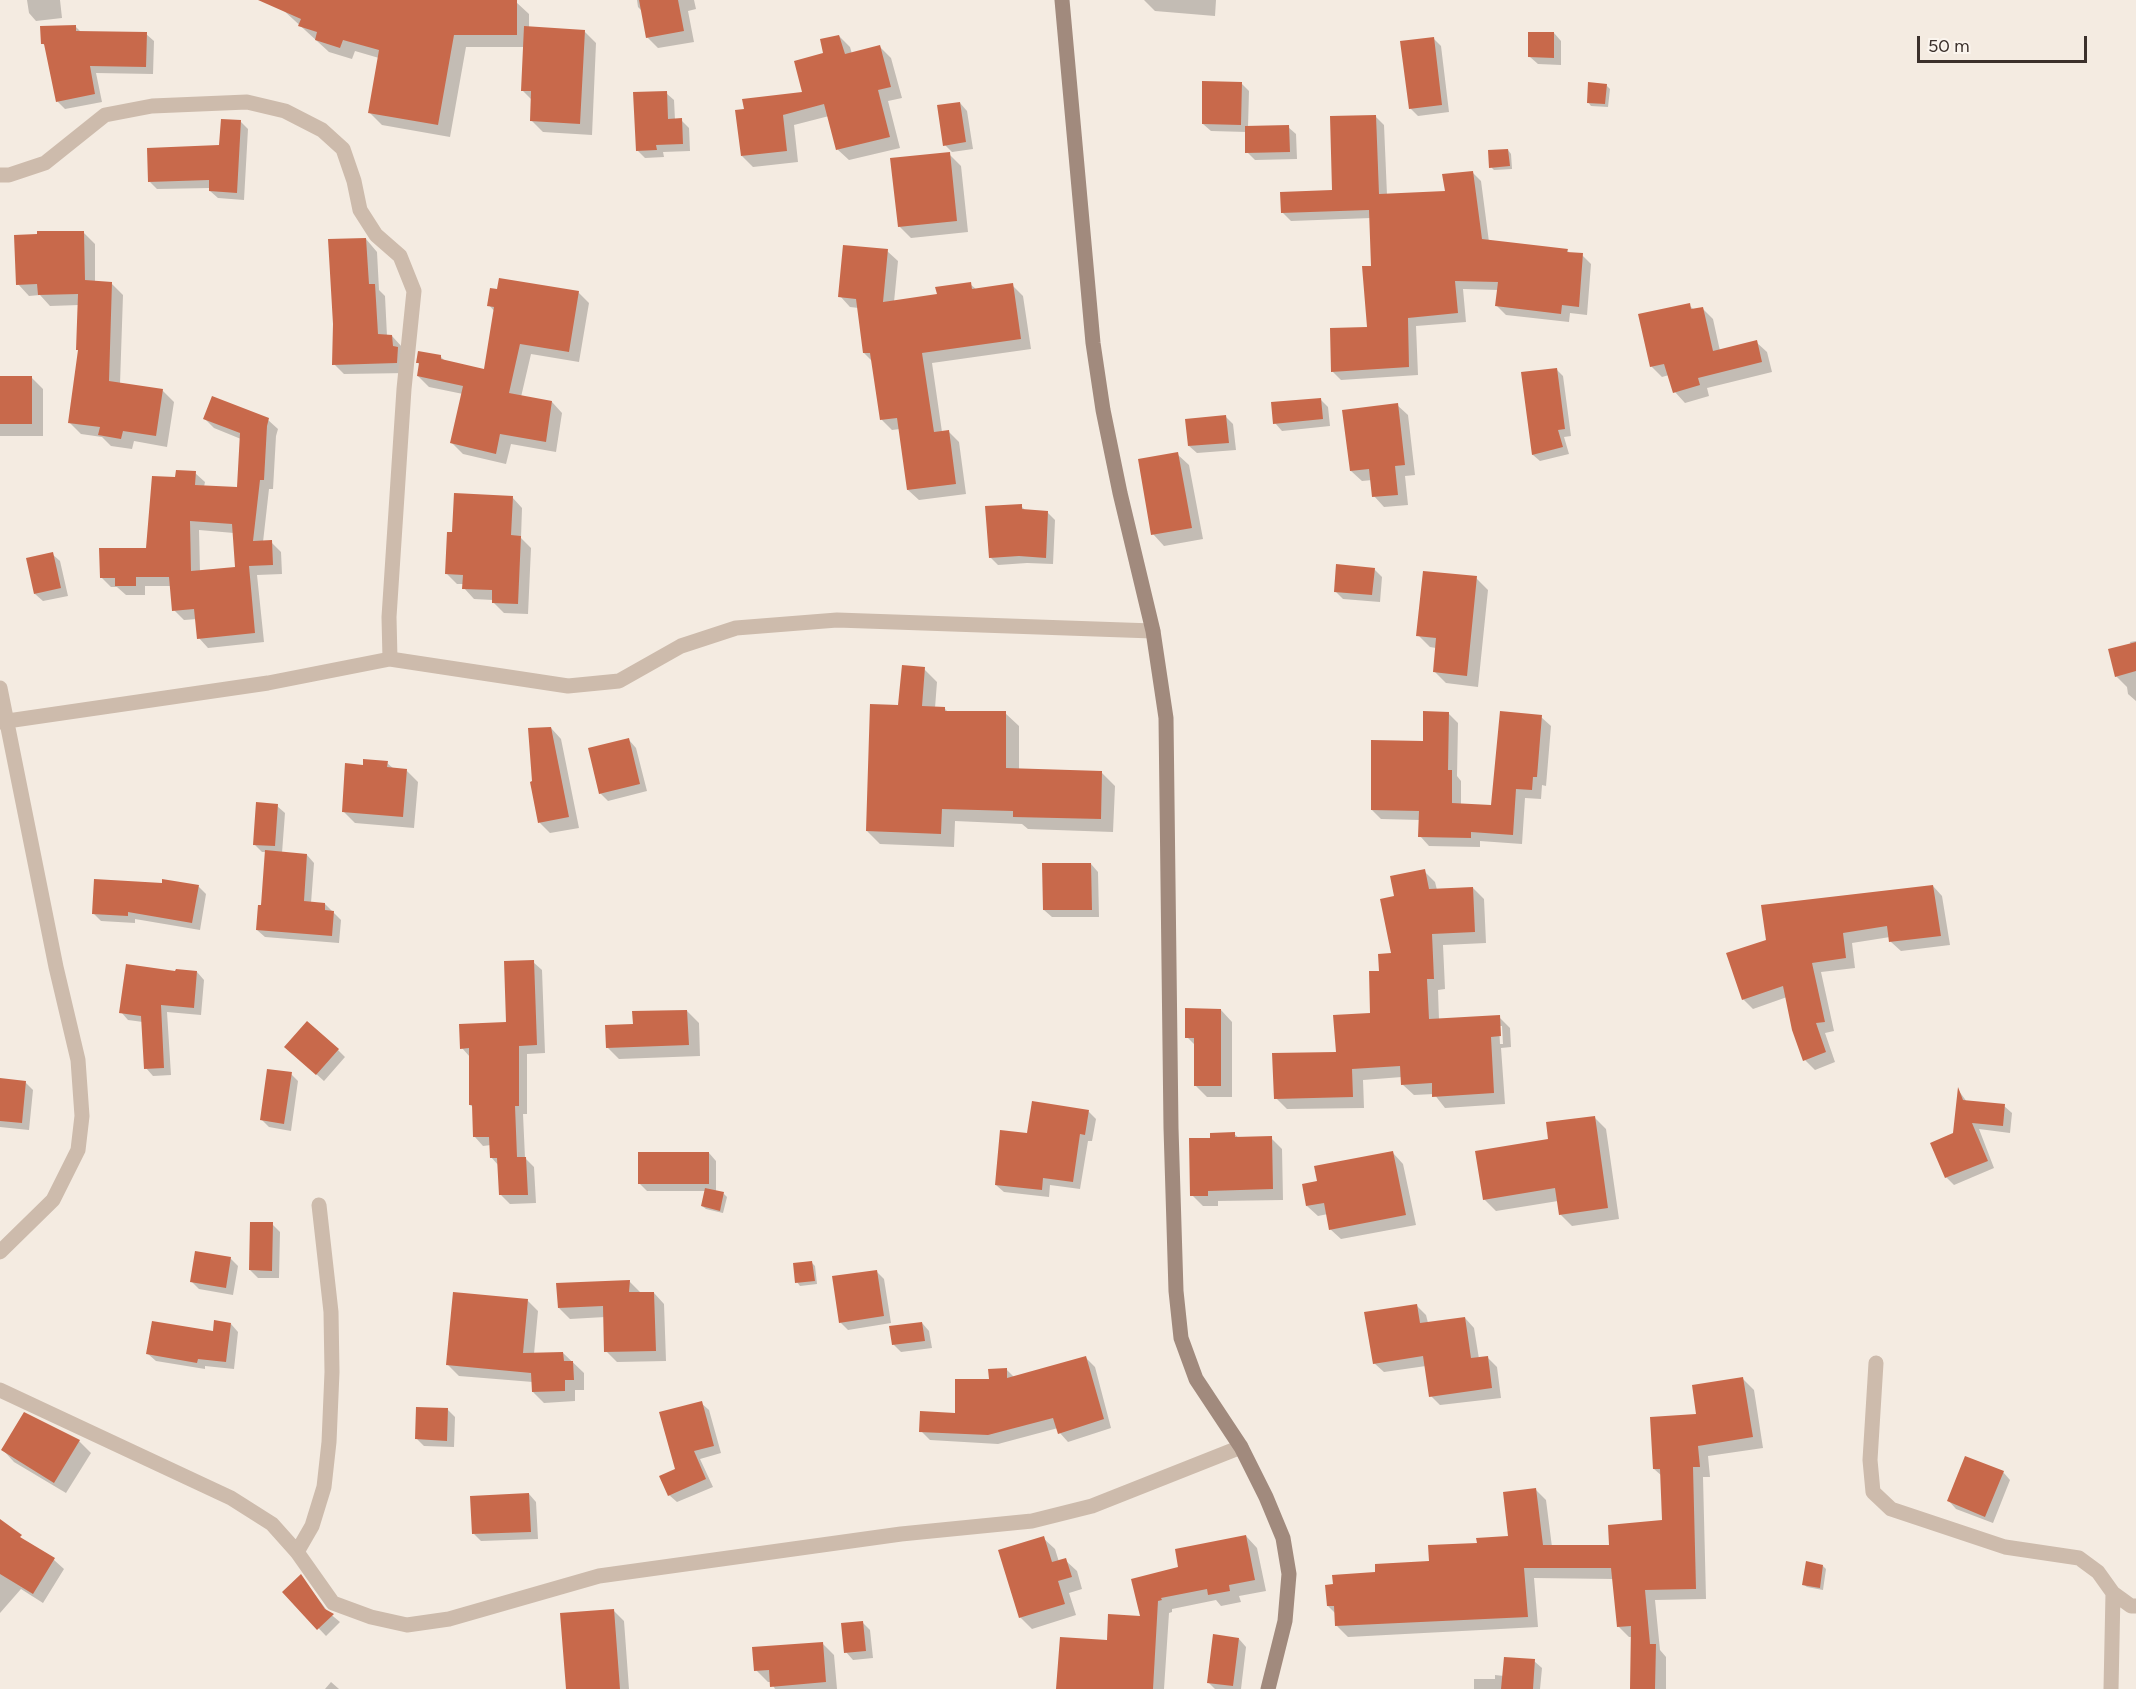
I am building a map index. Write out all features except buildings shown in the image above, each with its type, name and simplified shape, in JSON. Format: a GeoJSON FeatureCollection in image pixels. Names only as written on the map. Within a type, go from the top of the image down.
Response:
{"type":"FeatureCollection","features":[{"type":"Feature","properties":{"kind":"street"},"geometry":{"type":"LineString","coordinates":[[1062,0],[1093,343],[1103,410],[1120,493],[1153,631],[1166,718],[1171,1128],[1176,1291],[1181,1338],[1196,1379],[1240,1448],[1266,1497],[1283,1538],[1289,1574],[1285,1621],[1268,1689]]}},
{"type":"Feature","properties":{"kind":"street"},"geometry":{"type":"LineString","coordinates":[[0,175],[9,175],[45,163],[105,115],[152,106],[247,102],[285,111],[322,130],[343,149],[354,181],[360,210],[376,235],[400,256],[414,291],[400,446],[389,617],[390,658]]}},
{"type":"Feature","properties":{"kind":"street"},"geometry":{"type":"LineString","coordinates":[[3,722],[268,683],[390,658],[568,686],[619,681],[681,646],[736,627],[837,620],[1153,631]]}},
{"type":"Feature","properties":{"kind":"street"},"geometry":{"type":"LineString","coordinates":[[0,688],[3,722],[78,1060],[82,1116],[78,1150],[53,1200],[0,1252]]}},
{"type":"Feature","properties":{"kind":"street"},"geometry":{"type":"LineString","coordinates":[[297,1552],[312,1526],[324,1487],[329,1442],[332,1372],[331,1312],[319,1205]]}},
{"type":"Feature","properties":{"kind":"street"},"geometry":{"type":"LineString","coordinates":[[1876,1363],[1870,1461],[1873,1491],[1891,1509],[2005,1548],[2079,1558],[2098,1572],[2113,1593],[2131,1606],[2136,1606]]}},
{"type":"Feature","properties":{"kind":"street"},"geometry":{"type":"LineString","coordinates":[[0,1390],[231,1498],[272,1524],[297,1552],[333,1603],[371,1617],[407,1625],[449,1619],[599,1576],[901,1534],[1032,1521],[1092,1506],[1240,1448]]}},
{"type":"Feature","properties":{"kind":"street"},"geometry":{"type":"LineString","coordinates":[[2111,1689],[2113,1593]]}}]}
